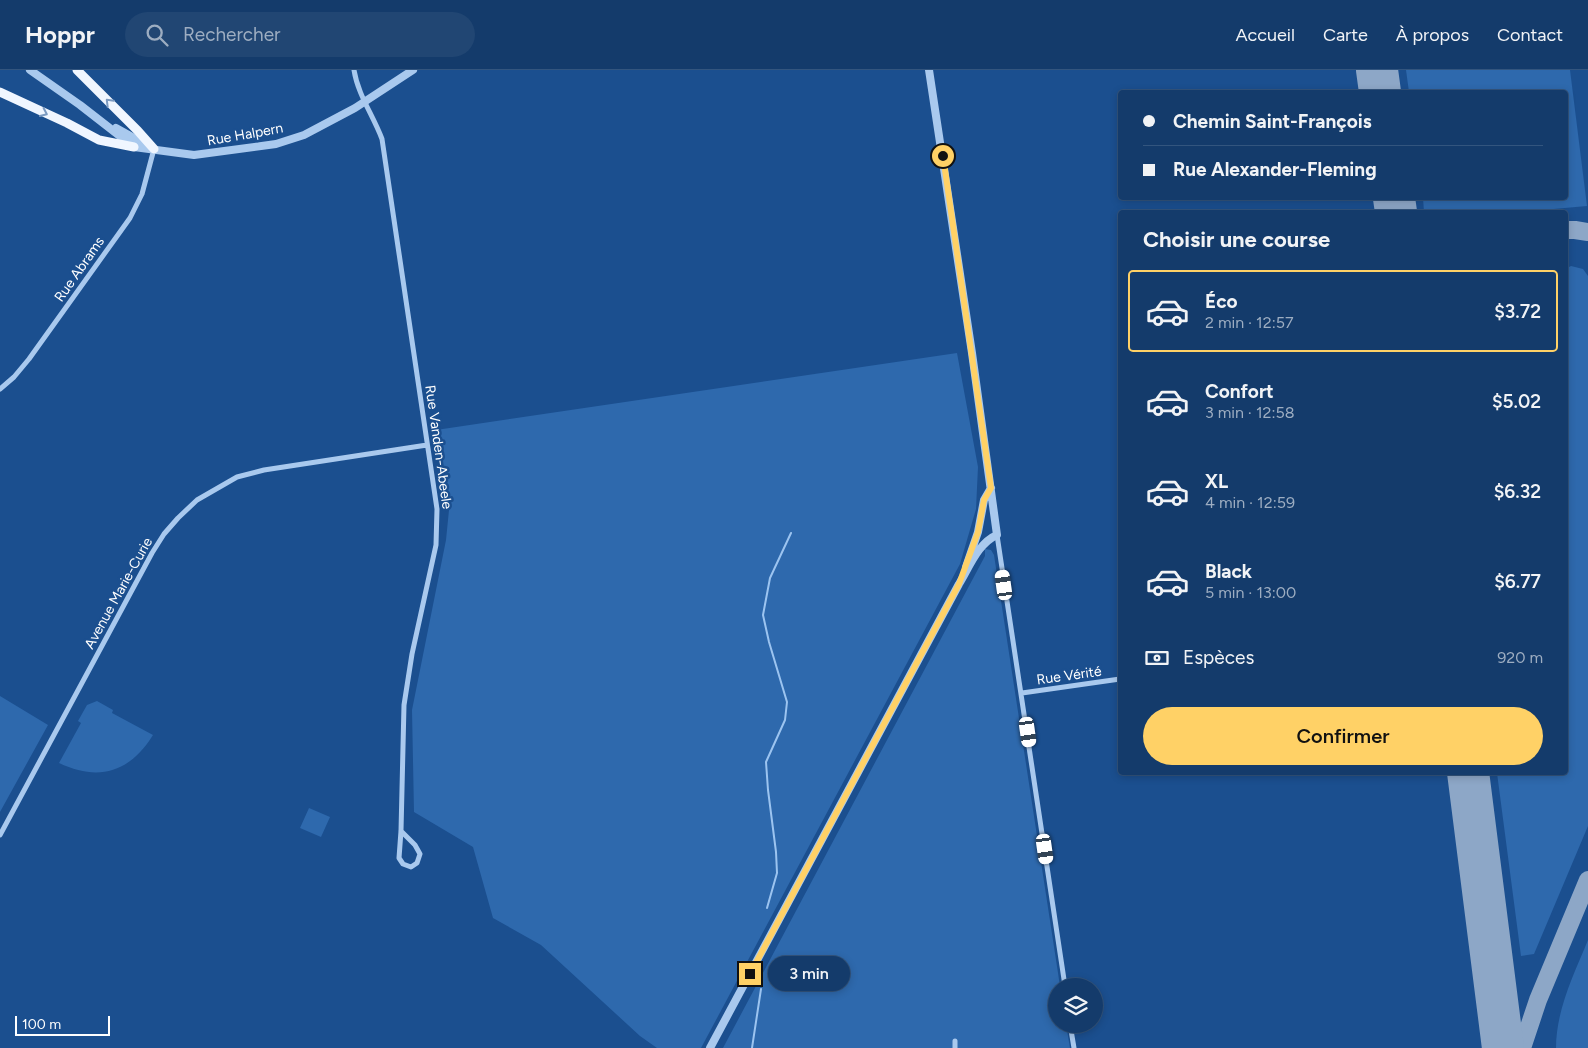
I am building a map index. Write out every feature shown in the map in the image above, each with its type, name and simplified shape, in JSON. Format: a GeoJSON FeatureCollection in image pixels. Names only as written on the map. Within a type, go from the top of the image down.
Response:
{"type":"FeatureCollection","features":[{"type":"Feature","properties":{"kind":"main road"},"geometry":{"type":"LineString","coordinates":[[77,70],[154,149]]}},
{"type":"Feature","properties":{"kind":"main road"},"geometry":{"type":"LineString","coordinates":[[0,92],[99,140],[134,147]]}},
{"type":"Feature","properties":{"kind":"street","name":"Rue Halpern"},"geometry":{"type":"LineString","coordinates":[[30,70],[80,105],[134,147],[194,155],[276,144],[304,135],[323,126],[413,70]]}},
{"type":"Feature","properties":{"kind":"street","name":"Rue Vanden-Abeele"},"geometry":{"type":"LineString","coordinates":[[354,70],[364,101],[382,139],[438,525],[436,546],[412,654],[404,705],[399,858],[403,864],[415,865],[420,854],[415,845],[401,831]]}},
{"type":"Feature","properties":{"kind":"street"},"geometry":{"type":"LineString","coordinates":[[929,70],[1064,978]]}},
{"type":"Feature","properties":{"kind":"street","name":"Rue Halpern"},"geometry":{"type":"LineString","coordinates":[[80,105],[154,149]]}},
{"type":"Feature","properties":{"kind":"street","name":"Rue Abrams"},"geometry":{"type":"LineString","coordinates":[[0,390],[30,359],[130,218],[142,194],[154,149]]}},
{"type":"Feature","properties":{"kind":"street","name":"Avenue Marie-Curie"},"geometry":{"type":"LineString","coordinates":[[0,835],[152,553],[164,534],[197,500],[237,477],[264,470],[427,445]]}},
{"type":"Feature","properties":{"kind":"street"},"geometry":{"type":"LineString","coordinates":[[959,584],[978,532],[984,500],[991,488]]}},
{"type":"Feature","properties":{"kind":"street"},"geometry":{"type":"LineString","coordinates":[[710,1048],[959,584],[981,548],[997,535]]}},
{"type":"Feature","properties":{"kind":"street","name":"Rue Vérité"},"geometry":{"type":"LineString","coordinates":[[1022,693],[1118,679]]}},
{"type":"Feature","properties":{"kind":"street"},"geometry":{"type":"LineString","coordinates":[[1072,1033],[1074,1048]]}},
{"type":"Feature","properties":{"kind":"street"},"geometry":{"type":"LineString","coordinates":[[954,1048],[955,1042]]}},
{"type":"Feature","properties":{"kind":"shaded area"},"geometry":{"type":"Polygon","coordinates":[[[1406,70],[1570,70],[1587,206],[1542,210],[1424,210],[1423,200],[1568,200],[1568,90],[1409,90],[1406,70]]]}},
{"type":"Feature","properties":{"kind":"shaded area"},"geometry":{"type":"Polygon","coordinates":[[[1571,266],[1583,269],[1588,276],[1588,826],[1534,954],[1521,956],[1497,775],[1568,775],[1568,268],[1571,266]]]}},
{"type":"Feature","properties":{"kind":"shaded area"},"geometry":{"type":"Polygon","coordinates":[[[957,353],[978,467],[976,509],[960,564],[701,1048],[657,1048],[640,1036],[541,945],[493,918],[473,847],[414,812],[412,710],[446,540],[450,500],[436,430],[957,353]]]}},
{"type":"Feature","properties":{"kind":"shaded area"},"geometry":{"type":"Polygon","coordinates":[[[985,549],[991,550],[994,555],[1059,978],[1048,978],[1048,1033],[1068,1033],[1070,1048],[723,1048],[985,556],[985,549]]]}},
{"type":"Feature","properties":{"kind":"shaded area"},"geometry":{"type":"Polygon","coordinates":[[[0,696],[48,725],[0,812],[0,696]]]}},
{"type":"Feature","properties":{"kind":"shaded area"},"geometry":{"type":"Polygon","coordinates":[[[97,701],[113,710],[112,713],[153,735],[134,758],[112,770],[87,772],[59,763],[81,723],[78,721],[87,705],[97,701]]]}},
{"type":"Feature","properties":{"kind":"shaded area"},"geometry":{"type":"Polygon","coordinates":[[[309,808],[330,817],[321,837],[300,828],[309,808]]]}},
{"type":"Feature","properties":{"kind":"shaded area"},"geometry":{"type":"Polygon","coordinates":[[[1588,940],[1588,1048],[1556,1048],[1562,1006],[1588,940]]]}},
{"type":"Feature","properties":{"kind":"waterway"},"geometry":{"type":"LineString","coordinates":[[767,908],[777,873],[766,762],[785,720],[787,702],[763,615],[770,578],[791,533]]}},
{"type":"Feature","properties":{"kind":"waterway"},"geometry":{"type":"LineString","coordinates":[[752,1048],[761,989]]}},
{"type":"Feature","properties":{"kind":"taxiway"},"geometry":{"type":"LineString","coordinates":[[1568,230],[1588,232]]}},
{"type":"Feature","properties":{"kind":"taxiway"},"geometry":{"type":"LineString","coordinates":[[1522,1048],[1538,1000],[1588,880]]}},
{"type":"Feature","properties":{"kind":"taxiway"},"geometry":{"type":"LineString","coordinates":[[1491,957],[1502,1009],[1514,1048]]}},
{"type":"Feature","properties":{"kind":"runway"},"geometry":{"type":"LineString","coordinates":[[1377,70],[1380,90]]}},
{"type":"Feature","properties":{"kind":"runway"},"geometry":{"type":"LineString","coordinates":[[1394,200],[1396,210]]}},
{"type":"Feature","properties":{"kind":"runway"},"geometry":{"type":"LineString","coordinates":[[1468,775],[1503,1048]]}},
{"type":"Feature","properties":{"kind":"route"},"geometry":{"type":"LineString","coordinates":[[750,974],[959,584],[978,532],[984,500],[991,488],[943,156]]}}]}
